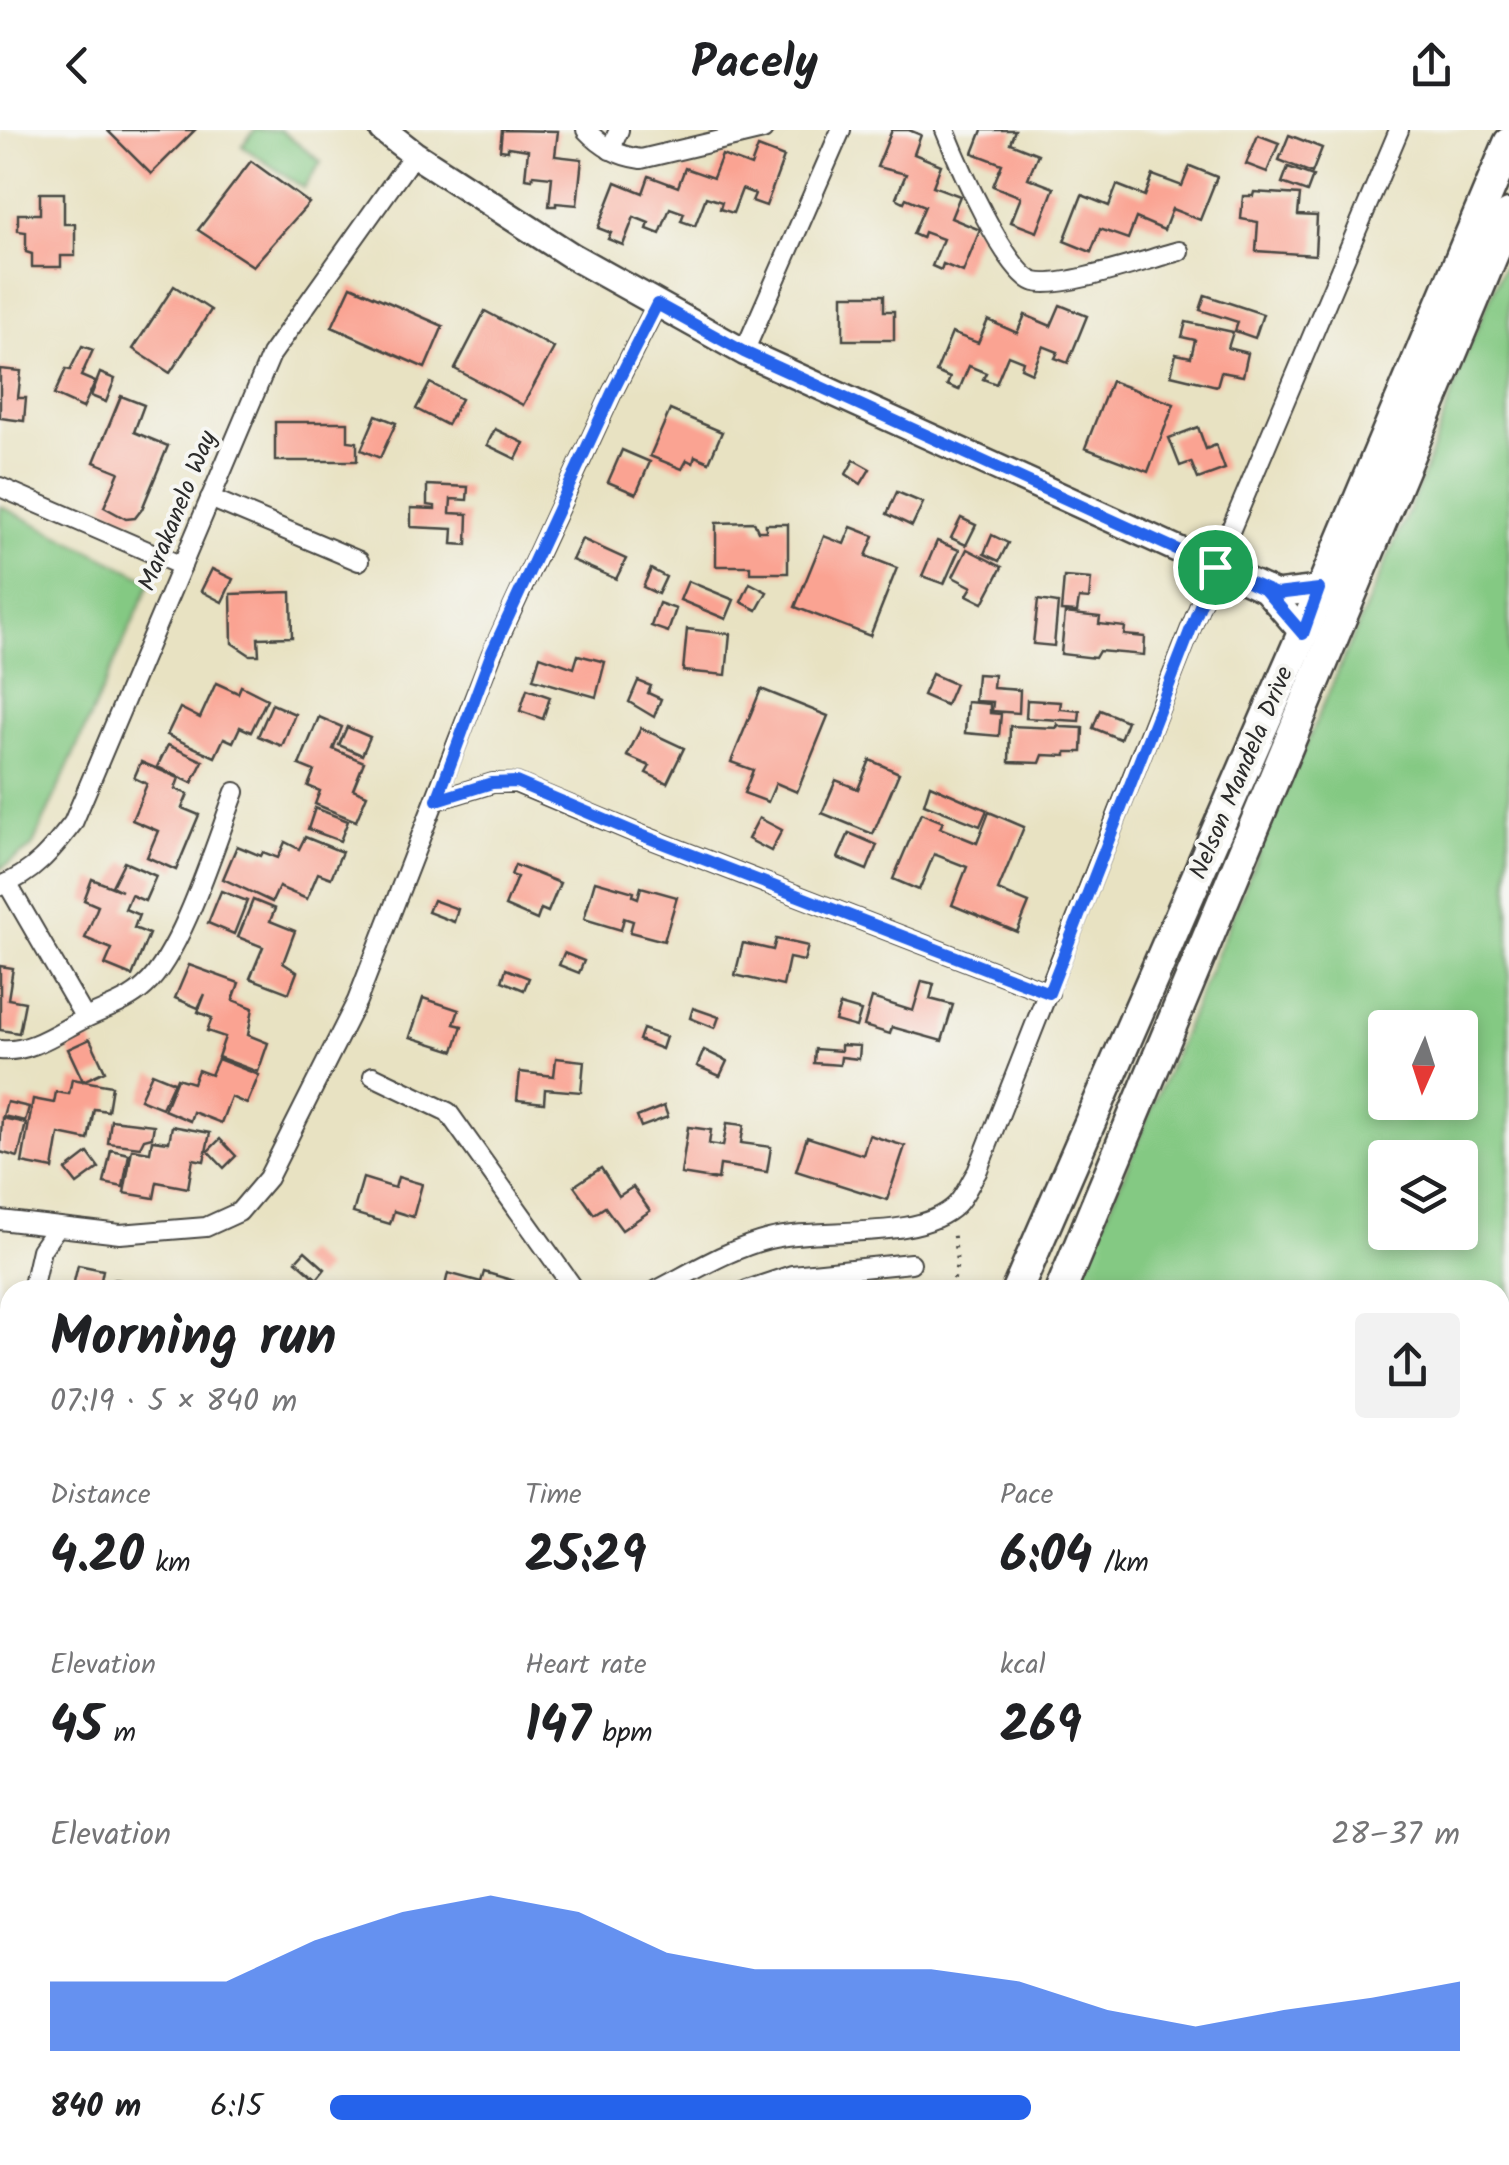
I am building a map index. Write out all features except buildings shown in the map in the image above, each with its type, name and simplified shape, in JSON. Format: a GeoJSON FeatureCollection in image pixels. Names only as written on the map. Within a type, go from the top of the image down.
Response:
{"type":"FeatureCollection","features":[{"type":"Feature","properties":{"kind":"main road","name":"Nelson Mandela Drive"},"geometry":{"type":"LineString","coordinates":[[1021,1280],[1303,634],[1509,143]]}},
{"type":"Feature","properties":{"kind":"main road","name":"Nelson Mandela Drive"},"geometry":{"type":"LineString","coordinates":[[1065,1280],[1509,215]]}},
{"type":"Feature","properties":{"kind":"street"},"geometry":{"type":"LineString","coordinates":[[383,130],[572,256],[744,352],[1265,590],[1276,594],[1319,589]]}},
{"type":"Feature","properties":{"kind":"street"},"geometry":{"type":"LineString","coordinates":[[586,130],[623,157],[640,159],[764,130]]}},
{"type":"Feature","properties":{"kind":"street"},"geometry":{"type":"LineString","coordinates":[[610,150],[620,130]]}},
{"type":"Feature","properties":{"kind":"street"},"geometry":{"type":"LineString","coordinates":[[744,352],[841,130]]}},
{"type":"Feature","properties":{"kind":"street"},"geometry":{"type":"LineString","coordinates":[[945,130],[980,209],[1010,259],[1029,280],[1065,281],[1179,251]]}},
{"type":"Feature","properties":{"kind":"street"},"geometry":{"type":"LineString","coordinates":[[676,1280],[734,1249],[773,1238],[908,1226],[934,1220],[958,1204],[976,1172],[1215,567],[1399,130]]}},
{"type":"Feature","properties":{"kind":"street","name":"Marakanelo Way"},"geometry":{"type":"LineString","coordinates":[[4,884],[22,878],[51,852],[73,822],[271,355],[414,154]]}},
{"type":"Feature","properties":{"kind":"street"},"geometry":{"type":"LineString","coordinates":[[0,1220],[120,1234],[206,1227],[239,1212],[268,1178],[357,1000],[492,652],[657,304]]}},
{"type":"Feature","properties":{"kind":"street"},"geometry":{"type":"LineString","coordinates":[[0,487],[182,566]]}},
{"type":"Feature","properties":{"kind":"street"},"geometry":{"type":"LineString","coordinates":[[210,498],[358,561]]}},
{"type":"Feature","properties":{"kind":"street"},"geometry":{"type":"LineString","coordinates":[[1265,590],[1303,634]]}},
{"type":"Feature","properties":{"kind":"street"},"geometry":{"type":"LineString","coordinates":[[437,800],[492,783],[516,782],[636,833],[1049,993]]}},
{"type":"Feature","properties":{"kind":"street"},"geometry":{"type":"LineString","coordinates":[[0,1050],[14,1052],[42,1041],[144,988],[161,969],[180,932],[235,792]]}},
{"type":"Feature","properties":{"kind":"street"},"geometry":{"type":"LineString","coordinates":[[4,884],[85,1018]]}},
{"type":"Feature","properties":{"kind":"street"},"geometry":{"type":"LineString","coordinates":[[373,1076],[448,1112],[568,1280]]}},
{"type":"Feature","properties":{"kind":"street"},"geometry":{"type":"LineString","coordinates":[[34,1280],[41,1250],[57,1227]]}},
{"type":"Feature","properties":{"kind":"street"},"geometry":{"type":"LineString","coordinates":[[775,1280],[792,1274],[911,1263]]}},
{"type":"Feature","properties":{"kind":"path"},"geometry":{"type":"LineString","coordinates":[[948,1210],[957,1263],[954,1280]]}},
{"type":"Feature","properties":{"kind":"green space"},"geometry":{"type":"Polygon","coordinates":[[[255,130],[280,130],[321,162],[304,188],[242,146],[255,130]]]}},
{"type":"Feature","properties":{"kind":"green space"},"geometry":{"type":"Polygon","coordinates":[[[1509,254],[1509,1280],[1079,1280],[1421,481],[1470,344],[1509,254]]]}},
{"type":"Feature","properties":{"kind":"green space"},"geometry":{"type":"Polygon","coordinates":[[[0,506],[151,581],[32,847],[0,869],[0,506]]]}},
{"type":"Feature","properties":{"kind":"route"},"geometry":{"type":"LineString","coordinates":[[1215,567],[744,352],[657,304],[492,652],[437,800],[492,783],[516,782],[636,833],[1049,993],[1215,567],[1265,590],[1303,634],[1319,589],[1276,594],[1215,567]]}}]}
